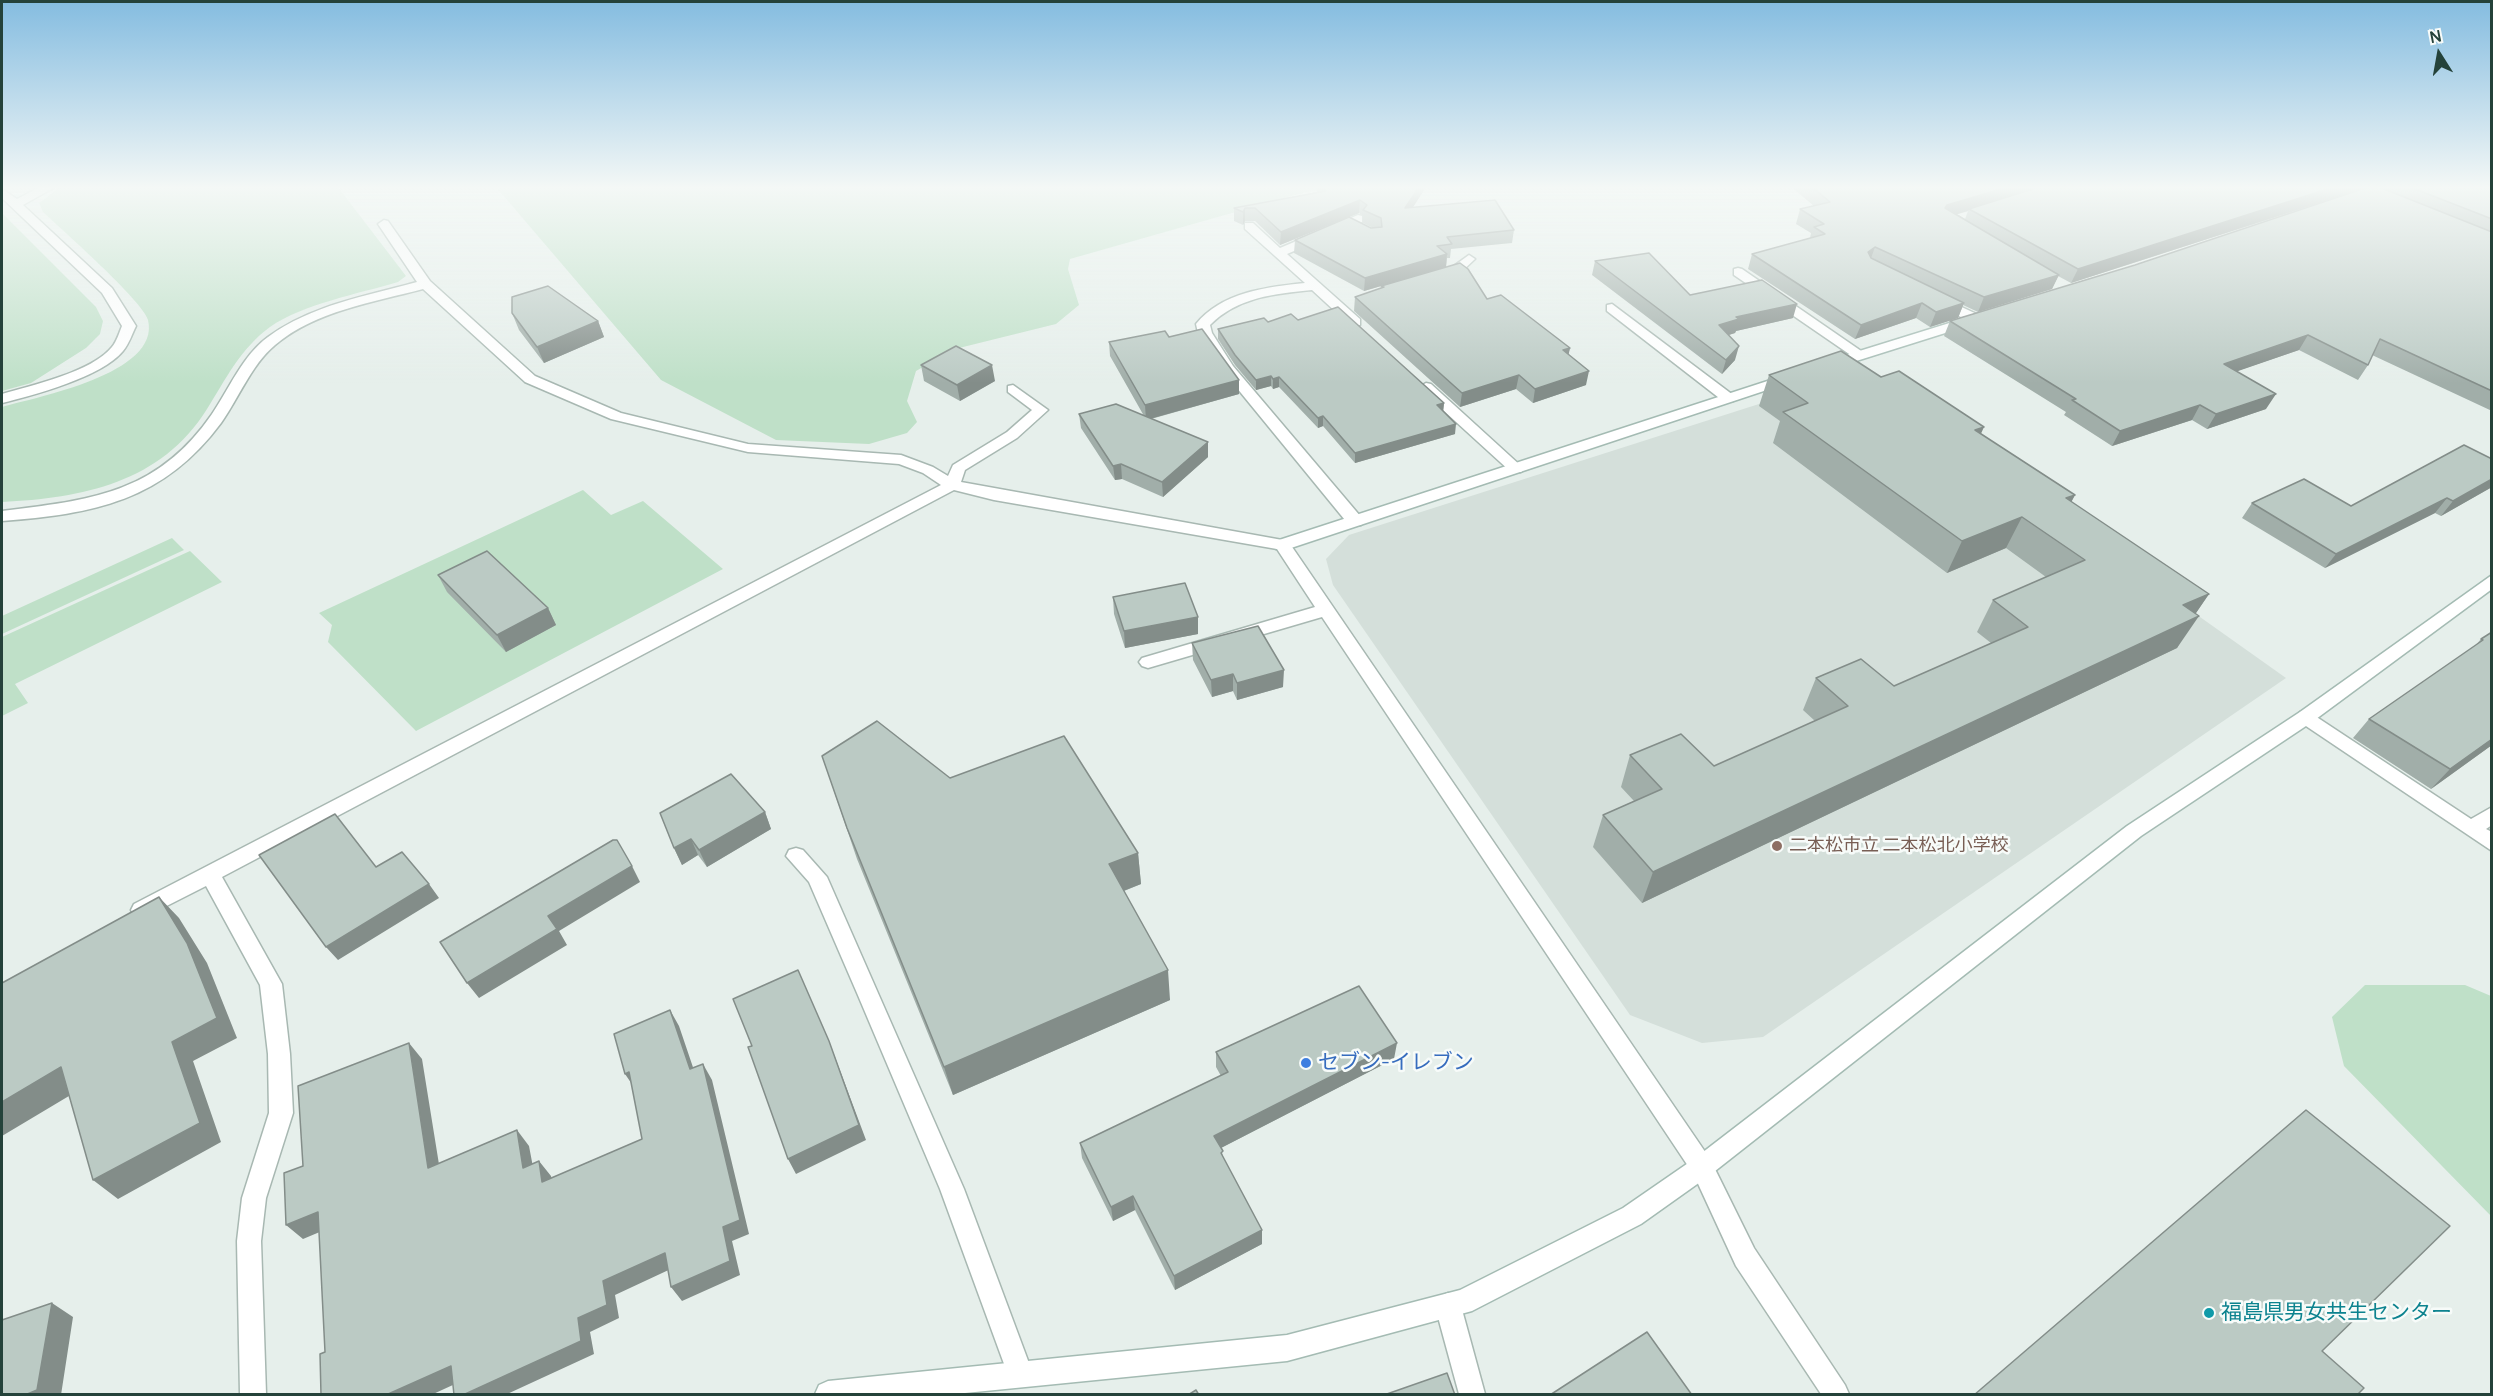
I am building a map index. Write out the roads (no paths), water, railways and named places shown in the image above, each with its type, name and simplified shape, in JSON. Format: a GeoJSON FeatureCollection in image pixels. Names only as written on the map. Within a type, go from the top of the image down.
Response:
{"type":"FeatureCollection","features":[{"type":"Feature","properties":{"kind":"street"},"geometry":{"type":"LineString","coordinates":[[2,399],[47,384],[103,361],[118,350],[129,326],[107,291],[65,252]]}},
{"type":"Feature","properties":{"kind":"street"},"geometry":{"type":"LineString","coordinates":[[403,252],[425,284],[530,379],[616,416],[748,448],[901,460],[928,470],[952,485],[994,495],[1282,545],[1982,317],[1923,293]]}},
{"type":"Feature","properties":{"kind":"street"},"geometry":{"type":"LineString","coordinates":[[1278,252],[1315,286],[1342,304],[1362,329]]}},
{"type":"Feature","properties":{"kind":"street"},"geometry":{"type":"LineString","coordinates":[[1423,280],[1455,271],[1470,259]]}},
{"type":"Feature","properties":{"kind":"street"},"geometry":{"type":"LineString","coordinates":[[1738,272],[1860,355]]}},
{"type":"Feature","properties":{"kind":"street"},"geometry":{"type":"LineString","coordinates":[[2,516],[74,508],[116,499],[165,473],[198,445],[269,342],[289,328],[312,318],[425,284]]}},
{"type":"Feature","properties":{"kind":"street"},"geometry":{"type":"LineString","coordinates":[[1315,286],[1263,291],[1213,313],[1203,324],[1206,333],[1228,368],[1355,521]]}},
{"type":"Feature","properties":{"kind":"street"},"geometry":{"type":"LineString","coordinates":[[1612,308],[1728,398]]}},
{"type":"Feature","properties":{"kind":"street"},"geometry":{"type":"LineString","coordinates":[[1413,376],[1516,469]]}},
{"type":"Feature","properties":{"kind":"street"},"geometry":{"type":"LineString","coordinates":[[126,918],[952,485],[958,468],[1012,435],[1041,410],[1013,389]]}},
{"type":"Feature","properties":{"kind":"street"},"geometry":{"type":"LineString","coordinates":[[1282,545],[1702,1167],[1745,1257],[1836,1395]]}},
{"type":"Feature","properties":{"kind":"street"},"geometry":{"type":"LineString","coordinates":[[828,1395],[1287,1348],[1463,1302],[1632,1216],[1702,1167],[2134,831],[2306,717],[2492,580]]}},
{"type":"Feature","properties":{"kind":"street"},"geometry":{"type":"LineString","coordinates":[[1148,662],[1326,610]]}},
{"type":"Feature","properties":{"kind":"street"},"geometry":{"type":"LineString","coordinates":[[2306,717],[2492,843]]}},
{"type":"Feature","properties":{"kind":"street"},"geometry":{"type":"LineString","coordinates":[[2472,829],[2492,814]]}},
{"type":"Feature","properties":{"kind":"street"},"geometry":{"type":"LineString","coordinates":[[796,856],[817,877],[863,983],[952,1189],[1020,1374]]}},
{"type":"Feature","properties":{"kind":"street"},"geometry":{"type":"LineString","coordinates":[[210,874],[271,984],[279,1054],[281,1113],[254,1198],[249,1241],[253,1395]]}},
{"type":"Feature","properties":{"kind":"street"},"geometry":{"type":"LineString","coordinates":[[1448,1306],[1472,1395]]}},
{"type":"Feature","properties":{"kind":"place","name":"二本松市立 二本松北小学校"},"geometry":{"type":"Point","coordinates":[1777,846]}},
{"type":"Feature","properties":{"kind":"place","name":"セブン-イレブン"},"geometry":{"type":"Point","coordinates":[1306,1063]}},
{"type":"Feature","properties":{"kind":"place","name":"福島県男女共生センター"},"geometry":{"type":"Point","coordinates":[2209,1313]}}]}
